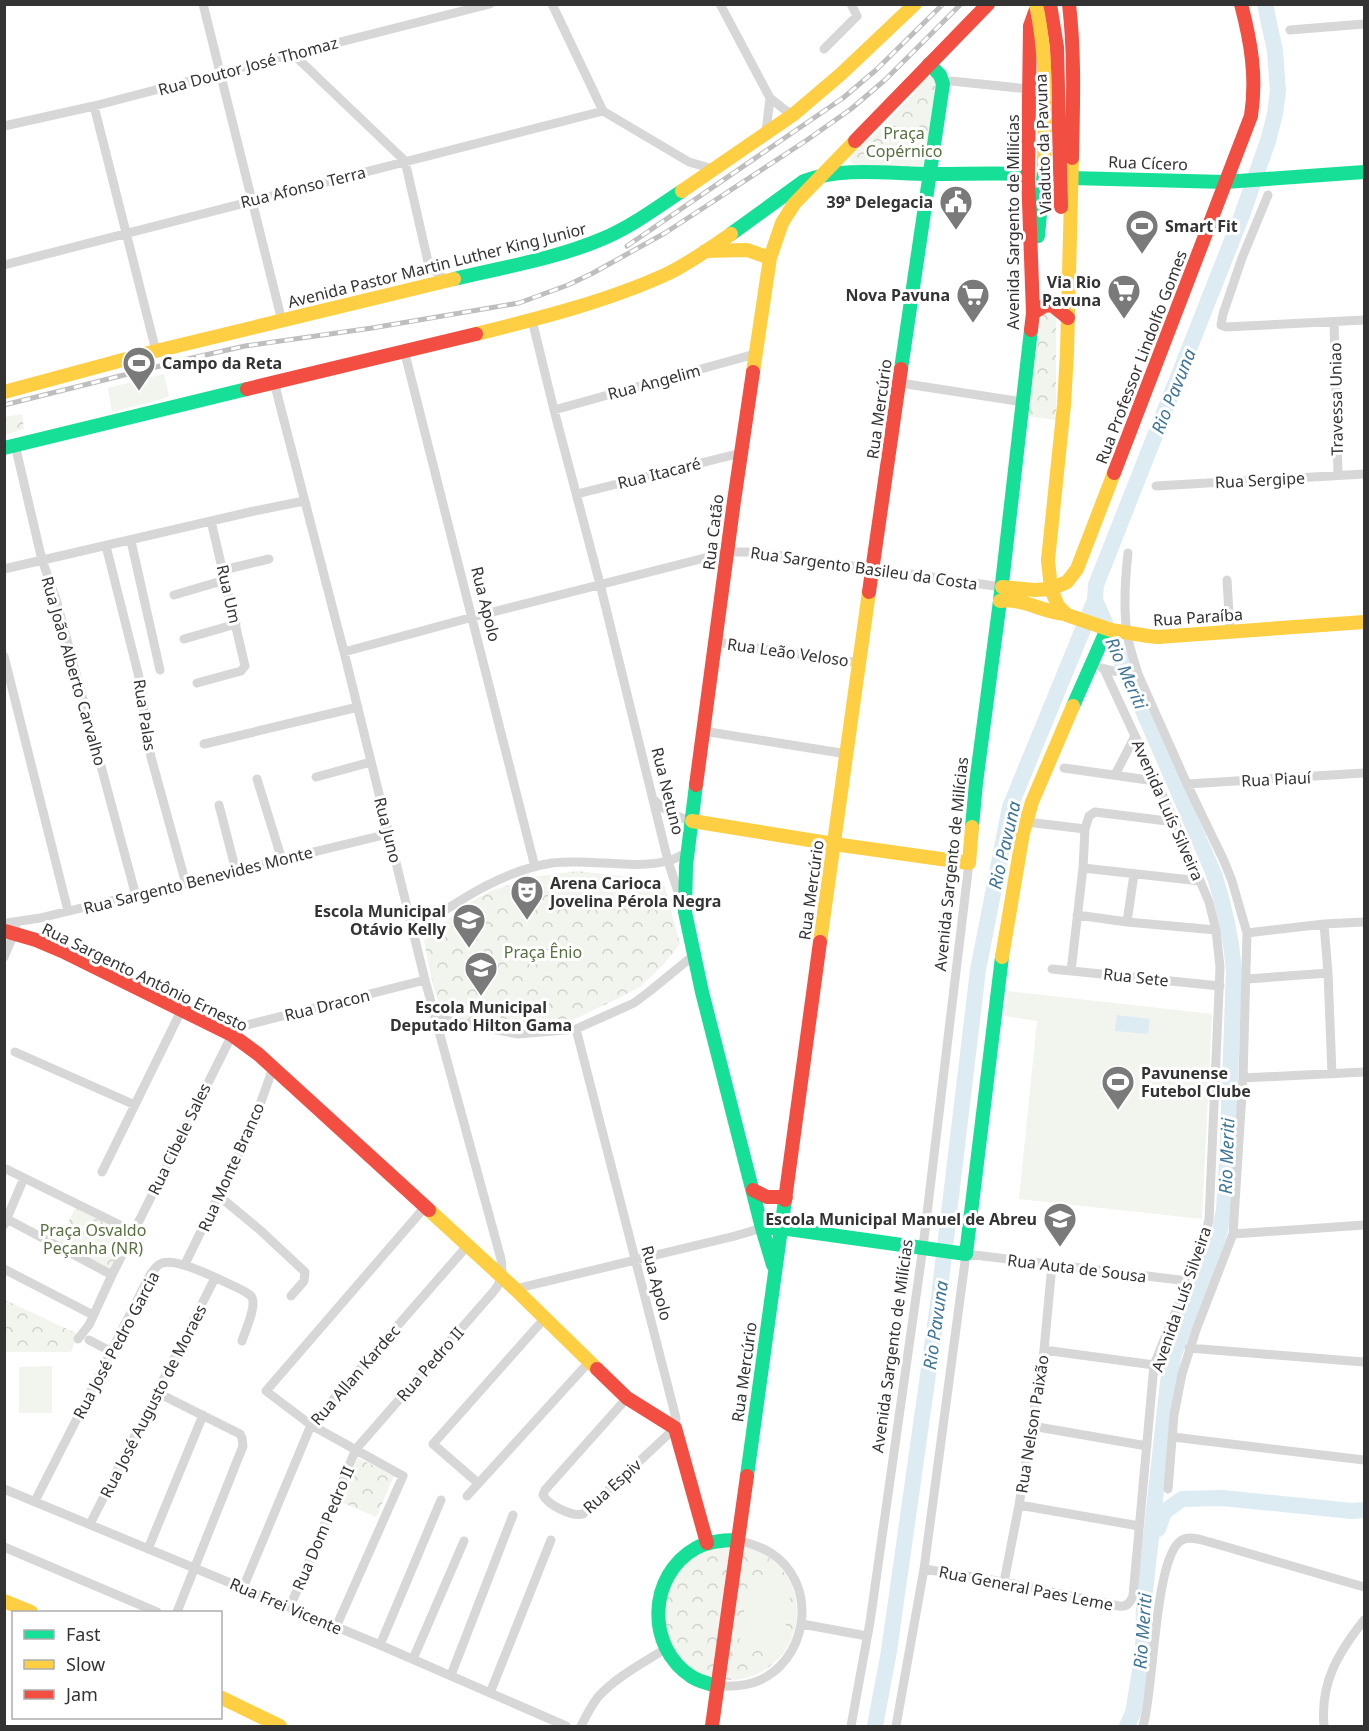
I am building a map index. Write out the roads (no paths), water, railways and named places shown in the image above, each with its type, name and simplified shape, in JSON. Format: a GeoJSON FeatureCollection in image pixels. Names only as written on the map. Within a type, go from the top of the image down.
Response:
{"type":"FeatureCollection","features":[{"type":"Feature","properties":{"kind":"main road","name":"Avenida Pastor Martin Luther King Junior"},"geometry":{"type":"LineString","coordinates":[[4,392],[156,351],[555,255],[603,239],[637,221],[794,114],[842,74],[915,4]]}},
{"type":"Feature","properties":{"kind":"main road"},"geometry":{"type":"LineString","coordinates":[[823,174],[988,4]]}},
{"type":"Feature","properties":{"kind":"main road","name":"Avenida Sargento de Milícias"},"geometry":{"type":"LineString","coordinates":[[969,863],[976,783],[1001,594],[1033,313],[1028,174],[1030,26],[1038,4]]}},
{"type":"Feature","properties":{"kind":"main road","name":"Viaduto da Pavuna"},"geometry":{"type":"LineString","coordinates":[[1032,285],[1044,170],[1046,62],[1038,4]]}},
{"type":"Feature","properties":{"kind":"main road","name":"Viaduto da Pavuna"},"geometry":{"type":"LineString","coordinates":[[1050,4],[1057,47],[1065,175],[1063,238],[1068,282],[1068,318]]}},
{"type":"Feature","properties":{"kind":"main road"},"geometry":{"type":"LineString","coordinates":[[1065,175],[1074,65],[1069,4]]}},
{"type":"Feature","properties":{"kind":"main road","name":"Rua Professor Lindolfo Gomes"},"geometry":{"type":"LineString","coordinates":[[1051,589],[1067,583],[1077,569],[1230,182],[1254,103],[1255,79],[1252,52],[1241,4]]}},
{"type":"Feature","properties":{"kind":"main road","name":"Rua Mercúrio"},"geometry":{"type":"LineString","coordinates":[[712,1726],[872,568],[943,84],[940,75],[929,64]]}},
{"type":"Feature","properties":{"kind":"main road","name":"Rua Cícero"},"geometry":{"type":"LineString","coordinates":[[1065,175],[1230,182],[1365,172]]}},
{"type":"Feature","properties":{"kind":"main road"},"geometry":{"type":"LineString","coordinates":[[10,447],[532,320],[615,294],[687,263],[804,180],[823,174],[1028,174]]}},
{"type":"Feature","properties":{"kind":"main road","name":"Rua Catão"},"geometry":{"type":"LineString","coordinates":[[685,912],[686,866],[703,731],[770,258],[776,237],[787,213],[823,174]]}},
{"type":"Feature","properties":{"kind":"main road"},"geometry":{"type":"LineString","coordinates":[[705,251],[747,249],[770,258]]}},
{"type":"Feature","properties":{"kind":"main road"},"geometry":{"type":"LineString","coordinates":[[1033,313],[1051,304],[1068,318],[1064,405],[1048,560],[1051,589],[1065,614]]}},
{"type":"Feature","properties":{"kind":"main road"},"geometry":{"type":"LineString","coordinates":[[1001,594],[1051,589]]}},
{"type":"Feature","properties":{"kind":"main road","name":"Rua Paraíba"},"geometry":{"type":"LineString","coordinates":[[1001,594],[1013,600],[1065,614],[1104,630],[1127,635],[1158,636],[1365,622]]}},
{"type":"Feature","properties":{"kind":"main road"},"geometry":{"type":"LineString","coordinates":[[762,1228],[781,1228],[962,1253],[998,978],[1023,834],[1032,802],[1047,764],[1102,663],[1104,630]]}},
{"type":"Feature","properties":{"kind":"main road"},"geometry":{"type":"LineString","coordinates":[[692,821],[969,863]]}},
{"type":"Feature","properties":{"kind":"main road","name":"Rua Netuno"},"geometry":{"type":"LineString","coordinates":[[685,912],[762,1228],[775,1270]]}},
{"type":"Feature","properties":{"kind":"main road","name":"Rua Sargento Antônio Ernesto"},"geometry":{"type":"LineString","coordinates":[[9,927],[232,1035],[258,1054],[468,1245],[627,1398],[675,1428]]}},
{"type":"Feature","properties":{"kind":"main road"},"geometry":{"type":"LineString","coordinates":[[753,1190],[767,1197],[786,1197]]}},
{"type":"Feature","properties":{"kind":"main road","name":"Rua Apolo"},"geometry":{"type":"LineString","coordinates":[[675,1428],[707,1544]]}},
{"type":"Feature","properties":{"kind":"main road"},"geometry":{"type":"LineString","coordinates":[[718,1686],[702,1682],[687,1674],[675,1663],[665,1649],[657,1624],[656,1612],[663,1584],[670,1570],[681,1559],[707,1544],[722,1540],[737,1540]]}},
{"type":"Feature","properties":{"kind":"main road"},"geometry":{"type":"LineString","coordinates":[[4,1601],[29,1611]]}},
{"type":"Feature","properties":{"kind":"main road"},"geometry":{"type":"LineString","coordinates":[[222,1698],[280,1726]]}},
{"type":"Feature","properties":{"kind":"street"},"geometry":{"type":"LineString","coordinates":[[203,4],[282,321]]}},
{"type":"Feature","properties":{"kind":"street","name":"Rua Doutor José Thomaz"},"geometry":{"type":"LineString","coordinates":[[4,126],[94,106],[490,4]]}},
{"type":"Feature","properties":{"kind":"street"},"geometry":{"type":"LineString","coordinates":[[552,4],[603,111],[689,162],[712,169]]}},
{"type":"Feature","properties":{"kind":"street"},"geometry":{"type":"LineString","coordinates":[[720,4],[771,98],[785,110],[794,114]]}},
{"type":"Feature","properties":{"kind":"street"},"geometry":{"type":"LineString","coordinates":[[825,49],[857,16],[851,4]]}},
{"type":"Feature","properties":{"kind":"street"},"geometry":{"type":"LineString","coordinates":[[1290,30],[1365,24]]}},
{"type":"Feature","properties":{"kind":"street"},"geometry":{"type":"LineString","coordinates":[[293,54],[405,161],[429,266],[429,286]]}},
{"type":"Feature","properties":{"kind":"street"},"geometry":{"type":"LineString","coordinates":[[951,81],[1029,89]]}},
{"type":"Feature","properties":{"kind":"street"},"geometry":{"type":"LineString","coordinates":[[766,132],[771,98]]}},
{"type":"Feature","properties":{"kind":"street"},"geometry":{"type":"LineString","coordinates":[[94,106],[156,351]]}},
{"type":"Feature","properties":{"kind":"street","name":"Rua Afonso Terra"},"geometry":{"type":"LineString","coordinates":[[4,265],[603,111]]}},
{"type":"Feature","properties":{"kind":"street"},"geometry":{"type":"LineString","coordinates":[[689,162],[700,178]]}},
{"type":"Feature","properties":{"kind":"street"},"geometry":{"type":"LineString","coordinates":[[1268,195],[1242,258],[1221,325],[1226,327],[1365,320]]}},
{"type":"Feature","properties":{"kind":"street"},"geometry":{"type":"LineString","coordinates":[[429,266],[448,282]]}},
{"type":"Feature","properties":{"kind":"street","name":"Rua Netuno"},"geometry":{"type":"LineString","coordinates":[[532,320],[668,861],[685,912]]}},
{"type":"Feature","properties":{"kind":"street","name":"Travessa Uniao"},"geometry":{"type":"LineString","coordinates":[[1335,322],[1338,475]]}},
{"type":"Feature","properties":{"kind":"street","name":"Rua Apolo"},"geometry":{"type":"LineString","coordinates":[[404,350],[535,867]]}},
{"type":"Feature","properties":{"kind":"street","name":"Rua Angelim"},"geometry":{"type":"LineString","coordinates":[[554,410],[755,354]]}},
{"type":"Feature","properties":{"kind":"street","name":"Rua Juno"},"geometry":{"type":"LineString","coordinates":[[274,382],[425,980],[501,1259],[502,1277]]}},
{"type":"Feature","properties":{"kind":"street"},"geometry":{"type":"LineString","coordinates":[[900,383],[1023,402]]}},
{"type":"Feature","properties":{"kind":"street","name":"Rua João Alberto Carvalho"},"geometry":{"type":"LineString","coordinates":[[10,447],[42,560],[56,599],[136,896]]}},
{"type":"Feature","properties":{"kind":"street","name":"Rua Itacaré"},"geometry":{"type":"LineString","coordinates":[[577,494],[741,453]]}},
{"type":"Feature","properties":{"kind":"street","name":"Rua Sergipe"},"geometry":{"type":"LineString","coordinates":[[1156,486],[1365,474]]}},
{"type":"Feature","properties":{"kind":"street"},"geometry":{"type":"LineString","coordinates":[[4,569],[304,501]]}},
{"type":"Feature","properties":{"kind":"street","name":"Rua Um"},"geometry":{"type":"LineString","coordinates":[[197,683],[242,671],[245,668],[211,521]]}},
{"type":"Feature","properties":{"kind":"street"},"geometry":{"type":"LineString","coordinates":[[131,541],[160,670]]}},
{"type":"Feature","properties":{"kind":"street","name":"Rua Palas"},"geometry":{"type":"LineString","coordinates":[[106,546],[142,689],[151,757],[186,884]]}},
{"type":"Feature","properties":{"kind":"street","name":"Rua Sargento Basileu da Costa"},"geometry":{"type":"LineString","coordinates":[[344,652],[728,552],[754,552],[872,568],[1001,594]]}},
{"type":"Feature","properties":{"kind":"street","name":"Avenida Luís Silveira"},"geometry":{"type":"LineString","coordinates":[[1128,553],[1125,585],[1127,635],[1136,673],[1216,842],[1232,881],[1248,933],[1243,1078],[1233,1234],[1189,1348],[1177,1396],[1168,1489]]}},
{"type":"Feature","properties":{"kind":"street"},"geometry":{"type":"LineString","coordinates":[[223,570],[269,559]]}},
{"type":"Feature","properties":{"kind":"street"},"geometry":{"type":"LineString","coordinates":[[174,595],[225,580]]}},
{"type":"Feature","properties":{"kind":"street"},"geometry":{"type":"LineString","coordinates":[[1227,580],[1230,631]]}},
{"type":"Feature","properties":{"kind":"street"},"geometry":{"type":"LineString","coordinates":[[184,639],[236,624]]}},
{"type":"Feature","properties":{"kind":"street","name":"Rua Leão Veloso"},"geometry":{"type":"LineString","coordinates":[[716,642],[860,663]]}},
{"type":"Feature","properties":{"kind":"street"},"geometry":{"type":"LineString","coordinates":[[4,656],[68,911]]}},
{"type":"Feature","properties":{"kind":"street"},"geometry":{"type":"LineString","coordinates":[[1102,663],[1136,673]]}},
{"type":"Feature","properties":{"kind":"street","name":"Avenida Luís Silveira"},"geometry":{"type":"LineString","coordinates":[[1102,663],[1209,902],[1216,930],[1221,967],[1210,1206],[1205,1234],[1154,1365],[1133,1596],[1128,1604]]}},
{"type":"Feature","properties":{"kind":"street"},"geometry":{"type":"LineString","coordinates":[[204,744],[358,708]]}},
{"type":"Feature","properties":{"kind":"street"},"geometry":{"type":"LineString","coordinates":[[703,731],[847,754]]}},
{"type":"Feature","properties":{"kind":"street"},"geometry":{"type":"LineString","coordinates":[[1115,775],[1135,736]]}},
{"type":"Feature","properties":{"kind":"street"},"geometry":{"type":"LineString","coordinates":[[316,777],[371,762]]}},
{"type":"Feature","properties":{"kind":"street"},"geometry":{"type":"LineString","coordinates":[[1064,768],[1155,781]]}},
{"type":"Feature","properties":{"kind":"street","name":"Rua Piauí"},"geometry":{"type":"LineString","coordinates":[[1187,784],[1365,773]]}},
{"type":"Feature","properties":{"kind":"street"},"geometry":{"type":"LineString","coordinates":[[257,779],[282,860]]}},
{"type":"Feature","properties":{"kind":"street"},"geometry":{"type":"LineString","coordinates":[[653,799],[676,817],[692,821]]}},
{"type":"Feature","properties":{"kind":"street"},"geometry":{"type":"LineString","coordinates":[[219,805],[236,871]]}},
{"type":"Feature","properties":{"kind":"street"},"geometry":{"type":"LineString","coordinates":[[1071,971],[1083,868],[1085,829],[1089,816],[1095,812],[1175,822]]}},
{"type":"Feature","properties":{"kind":"street"},"geometry":{"type":"LineString","coordinates":[[1027,822],[1085,829]]}},
{"type":"Feature","properties":{"kind":"street","name":"Rua Sargento Benevides Monte"},"geometry":{"type":"LineString","coordinates":[[9,927],[388,834]]}},
{"type":"Feature","properties":{"kind":"street"},"geometry":{"type":"LineString","coordinates":[[413,931],[485,886],[535,867],[579,861],[637,864],[668,861],[688,852]]}},
{"type":"Feature","properties":{"kind":"street","name":"Avenida Sargento de Milícias"},"geometry":{"type":"LineString","coordinates":[[851,1726],[867,1636],[925,1248],[969,863]]}},
{"type":"Feature","properties":{"kind":"street"},"geometry":{"type":"LineString","coordinates":[[1083,868],[1200,881]]}},
{"type":"Feature","properties":{"kind":"street"},"geometry":{"type":"LineString","coordinates":[[1127,922],[1134,874]]}},
{"type":"Feature","properties":{"kind":"street"},"geometry":{"type":"LineString","coordinates":[[1077,915],[1216,930]]}},
{"type":"Feature","properties":{"kind":"street"},"geometry":{"type":"LineString","coordinates":[[1248,933],[1324,924],[1365,922]]}},
{"type":"Feature","properties":{"kind":"street"},"geometry":{"type":"LineString","coordinates":[[1324,924],[1332,1074]]}},
{"type":"Feature","properties":{"kind":"street"},"geometry":{"type":"LineString","coordinates":[[4,957],[9,927]]}},
{"type":"Feature","properties":{"kind":"street"},"geometry":{"type":"LineString","coordinates":[[436,1018],[518,1034],[576,1029],[634,1003],[694,955]]}},
{"type":"Feature","properties":{"kind":"street","name":"Rua Sete"},"geometry":{"type":"LineString","coordinates":[[1052,969],[1220,986]]}},
{"type":"Feature","properties":{"kind":"street"},"geometry":{"type":"LineString","coordinates":[[1247,979],[1328,973]]}},
{"type":"Feature","properties":{"kind":"street","name":"Rua Dracon"},"geometry":{"type":"LineString","coordinates":[[232,1035],[247,1025],[425,980]]}},
{"type":"Feature","properties":{"kind":"street"},"geometry":{"type":"LineString","coordinates":[[102,1172],[182,1011]]}},
{"type":"Feature","properties":{"kind":"street","name":"Rua Apolo"},"geometry":{"type":"LineString","coordinates":[[576,1029],[676,1418],[675,1428]]}},
{"type":"Feature","properties":{"kind":"street","name":"Rua Cibele Sales"},"geometry":{"type":"LineString","coordinates":[[78,1339],[89,1325],[232,1035]]}},
{"type":"Feature","properties":{"kind":"street"},"geometry":{"type":"LineString","coordinates":[[15,1052],[135,1105]]}},
{"type":"Feature","properties":{"kind":"street","name":"Rua Monte Branco"},"geometry":{"type":"LineString","coordinates":[[185,1264],[252,1127],[273,1068]]}},
{"type":"Feature","properties":{"kind":"street"},"geometry":{"type":"LineString","coordinates":[[1243,1078],[1365,1072]]}},
{"type":"Feature","properties":{"kind":"street"},"geometry":{"type":"LineString","coordinates":[[6,1169],[134,1232]]}},
{"type":"Feature","properties":{"kind":"street"},"geometry":{"type":"LineString","coordinates":[[24,1178],[6,1222],[112,1275]]}},
{"type":"Feature","properties":{"kind":"street"},"geometry":{"type":"LineString","coordinates":[[219,1196],[305,1272],[304,1281],[291,1296]]}},
{"type":"Feature","properties":{"kind":"street"},"geometry":{"type":"LineString","coordinates":[[336,1627],[403,1476],[310,1425],[266,1391],[425,1207]]}},
{"type":"Feature","properties":{"kind":"street"},"geometry":{"type":"LineString","coordinates":[[1233,1234],[1365,1225]]}},
{"type":"Feature","properties":{"kind":"street"},"geometry":{"type":"LineString","coordinates":[[515,1289],[762,1228]]}},
{"type":"Feature","properties":{"kind":"street","name":"Rua Allan Kardec"},"geometry":{"type":"LineString","coordinates":[[243,1588],[310,1425],[468,1245]]}},
{"type":"Feature","properties":{"kind":"street"},"geometry":{"type":"LineString","coordinates":[[896,1726],[924,1569],[962,1253]]}},
{"type":"Feature","properties":{"kind":"street","name":"Rua Auta de Sousa"},"geometry":{"type":"LineString","coordinates":[[962,1253],[1188,1281]]}},
{"type":"Feature","properties":{"kind":"street","name":"Rua José Pedro Garcia"},"geometry":{"type":"LineString","coordinates":[[35,1501],[154,1269],[160,1263],[185,1264],[251,1296],[253,1302],[242,1341]]}},
{"type":"Feature","properties":{"kind":"street","name":"Rua Nelson Paixão"},"geometry":{"type":"LineString","coordinates":[[1004,1582],[1044,1350],[1052,1265]]}},
{"type":"Feature","properties":{"kind":"street"},"geometry":{"type":"LineString","coordinates":[[4,1269],[93,1315]]}},
{"type":"Feature","properties":{"kind":"street","name":"Rua Pedro II"},"geometry":{"type":"LineString","coordinates":[[356,1449],[500,1284],[502,1277]]}},
{"type":"Feature","properties":{"kind":"street","name":"Rua José Augusto de Moraes"},"geometry":{"type":"LineString","coordinates":[[90,1524],[215,1278]]}},
{"type":"Feature","properties":{"kind":"street"},"geometry":{"type":"LineString","coordinates":[[478,1483],[433,1444],[544,1319]]}},
{"type":"Feature","properties":{"kind":"street"},"geometry":{"type":"LineString","coordinates":[[89,1340],[112,1352]]}},
{"type":"Feature","properties":{"kind":"street"},"geometry":{"type":"LineString","coordinates":[[1189,1348],[1365,1362]]}},
{"type":"Feature","properties":{"kind":"street"},"geometry":{"type":"LineString","coordinates":[[1044,1350],[1154,1365]]}},
{"type":"Feature","properties":{"kind":"street"},"geometry":{"type":"LineString","coordinates":[[467,1496],[589,1362]]}},
{"type":"Feature","properties":{"kind":"street"},"geometry":{"type":"LineString","coordinates":[[158,1393],[240,1434],[243,1438],[243,1446],[177,1611]]}},
{"type":"Feature","properties":{"kind":"street","name":"Rua Espiv"},"geometry":{"type":"LineString","coordinates":[[627,1398],[544,1490],[543,1495],[546,1501],[570,1514],[583,1514],[675,1428]]}},
{"type":"Feature","properties":{"kind":"street"},"geometry":{"type":"LineString","coordinates":[[148,1548],[203,1415]]}},
{"type":"Feature","properties":{"kind":"street"},"geometry":{"type":"LineString","coordinates":[[1032,1426],[1147,1446]]}},
{"type":"Feature","properties":{"kind":"street"},"geometry":{"type":"LineString","coordinates":[[1173,1437],[1365,1460]]}},
{"type":"Feature","properties":{"kind":"street","name":"Rua Dom Pedro II"},"geometry":{"type":"LineString","coordinates":[[290,1607],[356,1449]]}},
{"type":"Feature","properties":{"kind":"street","name":"Rua Frei Vicente"},"geometry":{"type":"LineString","coordinates":[[4,1489],[290,1607],[566,1726]]}},
{"type":"Feature","properties":{"kind":"street"},"geometry":{"type":"LineString","coordinates":[[380,1645],[441,1500]]}},
{"type":"Feature","properties":{"kind":"street"},"geometry":{"type":"LineString","coordinates":[[1019,1505],[1139,1526]]}},
{"type":"Feature","properties":{"kind":"street"},"geometry":{"type":"LineString","coordinates":[[451,1675],[513,1515]]}},
{"type":"Feature","properties":{"kind":"street"},"geometry":{"type":"LineString","coordinates":[[1143,1726],[1148,1703],[1161,1589],[1172,1554],[1184,1539],[1213,1544],[1365,1587]]}},
{"type":"Feature","properties":{"kind":"street"},"geometry":{"type":"LineString","coordinates":[[490,1693],[550,1540]]}},
{"type":"Feature","properties":{"kind":"street"},"geometry":{"type":"LineString","coordinates":[[718,1686],[734,1687],[766,1678],[790,1655],[798,1640],[802,1624],[802,1604],[797,1585],[787,1568],[773,1554],[756,1545],[737,1540]]}},
{"type":"Feature","properties":{"kind":"street"},"geometry":{"type":"LineString","coordinates":[[413,1659],[464,1541]]}},
{"type":"Feature","properties":{"kind":"street"},"geometry":{"type":"LineString","coordinates":[[4,1547],[154,1611]]}},
{"type":"Feature","properties":{"kind":"street","name":"Rua General Paes Leme"},"geometry":{"type":"LineString","coordinates":[[924,1569],[1004,1582],[1119,1606],[1128,1604]]}},
{"type":"Feature","properties":{"kind":"street"},"geometry":{"type":"LineString","coordinates":[[1324,1726],[1323,1709],[1326,1686],[1333,1667],[1350,1638],[1365,1620]]}},
{"type":"Feature","properties":{"kind":"street"},"geometry":{"type":"LineString","coordinates":[[802,1624],[867,1636]]}},
{"type":"Feature","properties":{"kind":"street"},"geometry":{"type":"LineString","coordinates":[[581,1726],[599,1696],[622,1677],[665,1649]]}},
{"type":"Feature","properties":{"kind":"waterway","name":"Rio Pavuna"},"geometry":{"type":"LineString","coordinates":[[875,1726],[889,1651],[939,1297],[978,970],[1010,807],[1095,600],[1096,585],[1242,215],[1268,141],[1278,91],[1275,51],[1265,4]]}},
{"type":"Feature","properties":{"kind":"waterway","name":"Rio Meriti"},"geometry":{"type":"LineString","coordinates":[[1095,600],[1214,874],[1227,922],[1234,970],[1224,1210],[1218,1238],[1174,1354],[1168,1382],[1144,1601],[1143,1653],[1133,1713],[1127,1726]]}},
{"type":"Feature","properties":{"kind":"waterway"},"geometry":{"type":"LineString","coordinates":[[1158,1529],[1164,1512],[1182,1499],[1222,1498],[1352,1511],[1364,1510]]}},
{"type":"Feature","properties":{"kind":"railway"},"geometry":{"type":"LineString","coordinates":[[627,246],[843,98],[876,70],[943,4]]}},
{"type":"Feature","properties":{"kind":"railway"},"geometry":{"type":"LineString","coordinates":[[4,405],[245,346],[372,328],[519,303],[568,285],[665,233],[851,109],[885,80],[961,4]]}},
{"type":"Feature","properties":{"kind":"place","name":"39ª Delegacia"},"geometry":{"type":"Point","coordinates":[956,231]}},
{"type":"Feature","properties":{"kind":"place","name":"Smart Fit"},"geometry":{"type":"Point","coordinates":[1142,255]}},
{"type":"Feature","properties":{"kind":"place","name":"Via Rio Pavuna"},"geometry":{"type":"Point","coordinates":[1124,320]}},
{"type":"Feature","properties":{"kind":"place","name":"Nova Pavuna"},"geometry":{"type":"Point","coordinates":[973,324]}},
{"type":"Feature","properties":{"kind":"place","name":"Campo da Reta"},"geometry":{"type":"Point","coordinates":[139,392]}},
{"type":"Feature","properties":{"kind":"place","name":"Arena Carioca Jovelina Pérola Negra"},"geometry":{"type":"Point","coordinates":[527,921]}},
{"type":"Feature","properties":{"kind":"place","name":"Escola Municipal Otávio Kelly"},"geometry":{"type":"Point","coordinates":[469,949]}},
{"type":"Feature","properties":{"kind":"place","name":"Escola Municipal Deputado Hilton Gama"},"geometry":{"type":"Point","coordinates":[481,997]}},
{"type":"Feature","properties":{"kind":"place","name":"Pavunense Futebol Clube"},"geometry":{"type":"Point","coordinates":[1118,1111]}},
{"type":"Feature","properties":{"kind":"place","name":"Escola Municipal Manuel de Abreu"},"geometry":{"type":"Point","coordinates":[1060,1248]}},
{"type":"Feature","properties":{"kind":"park label","name":"Praça Copérnico"},"geometry":{"type":"Point","coordinates":[904,142]}},
{"type":"Feature","properties":{"kind":"park label","name":"Praça Ênio"},"geometry":{"type":"Point","coordinates":[543,952]}},
{"type":"Feature","properties":{"kind":"park label","name":"Praça Osvaldo Peçanha (NR)"},"geometry":{"type":"Point","coordinates":[93,1239]}}]}
